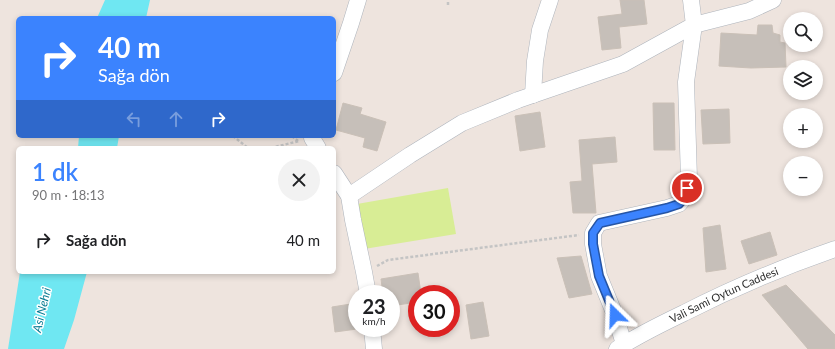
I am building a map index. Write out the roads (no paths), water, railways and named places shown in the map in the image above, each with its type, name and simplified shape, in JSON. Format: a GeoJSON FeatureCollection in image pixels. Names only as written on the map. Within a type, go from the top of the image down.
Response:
{"type":"FeatureCollection","features":[{"type":"Feature","properties":{"kind":"street"},"geometry":{"type":"LineString","coordinates":[[336,67],[358,0]]}},
{"type":"Feature","properties":{"kind":"street"},"geometry":{"type":"LineString","coordinates":[[533,95],[535,61],[540,30],[550,0]]}},
{"type":"Feature","properties":{"kind":"street"},"geometry":{"type":"LineString","coordinates":[[621,346],[615,315],[599,276],[593,244],[593,233],[600,223],[667,208],[679,204],[686,196],[689,179],[686,82],[694,25],[691,0]]}},
{"type":"Feature","properties":{"kind":"street"},"geometry":{"type":"LineString","coordinates":[[349,196],[410,155],[462,123],[518,100],[623,64],[694,25],[749,11],[773,0]]}},
{"type":"Feature","properties":{"kind":"street"},"geometry":{"type":"LineString","coordinates":[[336,176],[349,196],[366,285]]}},
{"type":"Feature","properties":{"kind":"street","name":"Vali Sami Oytun Caddesi"},"geometry":{"type":"LineString","coordinates":[[621,346],[689,310],[758,278],[835,249]]}},
{"type":"Feature","properties":{"kind":"street"},"geometry":{"type":"LineString","coordinates":[[373,337],[374,349]]}},
{"type":"Feature","properties":{"kind":"water"},"geometry":{"type":"Polygon","coordinates":[[[105,0],[150,0],[146,16],[98,16],[105,0]]]}},
{"type":"Feature","properties":{"kind":"water"},"geometry":{"type":"Polygon","coordinates":[[[79,138],[119,138],[117,146],[78,146],[79,138]]]}},
{"type":"Feature","properties":{"kind":"water","name":"Asi Nehri"},"geometry":{"type":"Polygon","coordinates":[[[20,274],[86,274],[74,320],[64,349],[8,349],[20,274]]]}}]}
